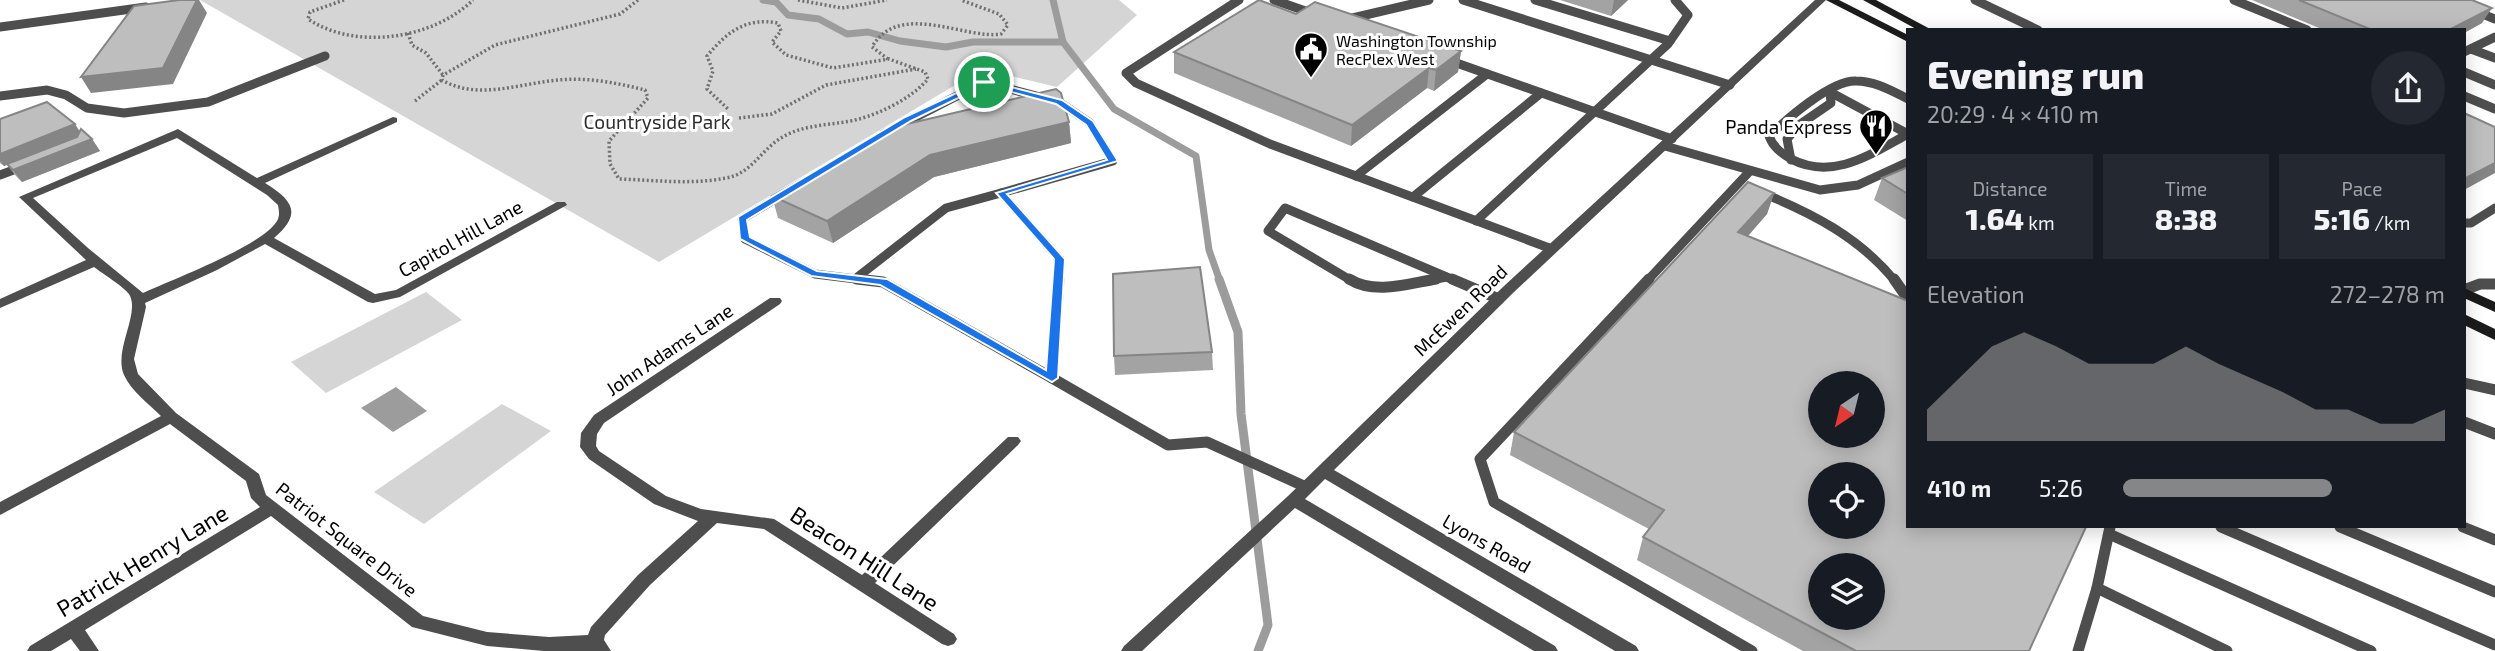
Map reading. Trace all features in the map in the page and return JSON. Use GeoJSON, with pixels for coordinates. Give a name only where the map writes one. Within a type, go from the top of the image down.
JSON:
{"type":"FeatureCollection","features":[{"type":"Feature","properties":{"kind":"main road"},"geometry":{"type":"LineString","coordinates":[[1831,0],[1906,38]]}},
{"type":"Feature","properties":{"kind":"main road"},"geometry":{"type":"LineString","coordinates":[[1868,0],[1923,28]]}},
{"type":"Feature","properties":{"kind":"main road"},"geometry":{"type":"LineString","coordinates":[[2466,292],[2495,308]]}},
{"type":"Feature","properties":{"kind":"main road"},"geometry":{"type":"LineString","coordinates":[[2466,320],[2495,335]]}},
{"type":"Feature","properties":{"kind":"street","name":"McEwen Road"},"geometry":{"type":"LineString","coordinates":[[1130,651],[1300,494],[1552,249],[1821,0]]}},
{"type":"Feature","properties":{"kind":"street"},"geometry":{"type":"LineString","coordinates":[[257,182],[393,120]]}},
{"type":"Feature","properties":{"kind":"street"},"geometry":{"type":"LineString","coordinates":[[178,133],[257,182],[278,198],[287,211],[278,229],[265,239],[139,300],[136,293],[25,197],[178,133]]}},
{"type":"Feature","properties":{"kind":"street","name":"Capitol Hill Lane"},"geometry":{"type":"LineString","coordinates":[[265,239],[373,299],[400,293],[561,205]]}},
{"type":"Feature","properties":{"kind":"street"},"geometry":{"type":"LineString","coordinates":[[0,304],[96,261]]}},
{"type":"Feature","properties":{"kind":"street","name":"Patriot Square Drive"},"geometry":{"type":"LineString","coordinates":[[139,300],[127,359],[131,375],[172,417],[253,478],[259,498],[418,622],[487,639],[599,647]]}},
{"type":"Feature","properties":{"kind":"street","name":"John Adams Lane"},"geometry":{"type":"LineString","coordinates":[[589,433],[599,419],[775,300]]}},
{"type":"Feature","properties":{"kind":"street"},"geometry":{"type":"LineString","coordinates":[[0,509],[172,417]]}},
{"type":"Feature","properties":{"kind":"street","name":"Beacon Hill Lane"},"geometry":{"type":"LineString","coordinates":[[589,433],[588,447],[594,455],[660,500],[713,517],[768,523],[948,639]]}},
{"type":"Feature","properties":{"kind":"street"},"geometry":{"type":"LineString","coordinates":[[863,584],[1013,441]]}},
{"type":"Feature","properties":{"kind":"street","name":"Lyons Road"},"geometry":{"type":"LineString","coordinates":[[1323,471],[1630,651]]}},
{"type":"Feature","properties":{"kind":"street"},"geometry":{"type":"LineString","coordinates":[[1300,494],[1549,651]]}},
{"type":"Feature","properties":{"kind":"street","name":"Patrick Henry Lane"},"geometry":{"type":"LineString","coordinates":[[36,651],[272,508]]}},
{"type":"Feature","properties":{"kind":"street"},"geometry":{"type":"LineString","coordinates":[[599,647],[597,632],[644,580],[713,517]]}},
{"type":"Feature","properties":{"kind":"street"},"geometry":{"type":"LineString","coordinates":[[73,628],[90,651]]}},
{"type":"Feature","properties":{"kind":"lane"},"geometry":{"type":"LineString","coordinates":[[1239,0],[1126,72],[1136,83],[1270,144],[1552,249]]}},
{"type":"Feature","properties":{"kind":"lane"},"geometry":{"type":"LineString","coordinates":[[1274,0],[1323,17]]}},
{"type":"Feature","properties":{"kind":"lane"},"geometry":{"type":"LineString","coordinates":[[1355,29],[1335,22],[1429,0]]}},
{"type":"Feature","properties":{"kind":"lane"},"geometry":{"type":"LineString","coordinates":[[1463,0],[1730,85]]}},
{"type":"Feature","properties":{"kind":"lane"},"geometry":{"type":"LineString","coordinates":[[1535,0],[1670,41]]}},
{"type":"Feature","properties":{"kind":"lane"},"geometry":{"type":"LineString","coordinates":[[1476,221],[1597,112],[1670,41],[1688,15],[1675,0]]}},
{"type":"Feature","properties":{"kind":"lane"},"geometry":{"type":"LineString","coordinates":[[1975,0],[2034,28]]}},
{"type":"Feature","properties":{"kind":"lane"},"geometry":{"type":"LineString","coordinates":[[2234,0],[2302,28]]}},
{"type":"Feature","properties":{"kind":"lane"},"geometry":{"type":"LineString","coordinates":[[2448,0],[2495,19]]}},
{"type":"Feature","properties":{"kind":"lane"},"geometry":{"type":"LineString","coordinates":[[0,27],[160,5]]}},
{"type":"Feature","properties":{"kind":"lane"},"geometry":{"type":"LineString","coordinates":[[2467,51],[2495,37]]}},
{"type":"Feature","properties":{"kind":"lane"},"geometry":{"type":"LineString","coordinates":[[2467,51],[2495,58]]}},
{"type":"Feature","properties":{"kind":"lane"},"geometry":{"type":"LineString","coordinates":[[0,96],[47,90],[66,96],[87,108],[136,111],[208,102],[325,56]]}},
{"type":"Feature","properties":{"kind":"lane"},"geometry":{"type":"LineString","coordinates":[[1434,56],[1597,112],[1669,143],[1750,171],[1820,190],[1858,185],[1906,163]]}},
{"type":"Feature","properties":{"kind":"lane"},"geometry":{"type":"LineString","coordinates":[[2466,73],[2495,85]]}},
{"type":"Feature","properties":{"kind":"lane"},"geometry":{"type":"LineString","coordinates":[[1356,176],[1487,74]]}},
{"type":"Feature","properties":{"kind":"lane"},"geometry":{"type":"LineString","coordinates":[[1906,98],[1880,86],[1850,81],[1799,110],[1769,136],[1774,147],[1791,160],[1816,169],[1839,169],[1906,135]]}},
{"type":"Feature","properties":{"kind":"lane"},"geometry":{"type":"LineString","coordinates":[[855,279],[946,208],[1113,161],[1090,123],[1059,102],[984,82],[872,140]]}},
{"type":"Feature","properties":{"kind":"lane"},"geometry":{"type":"LineString","coordinates":[[1830,92],[1906,133]]}},
{"type":"Feature","properties":{"kind":"lane"},"geometry":{"type":"LineString","coordinates":[[1791,160],[1787,139],[1799,125],[1830,103],[1830,92]]}},
{"type":"Feature","properties":{"kind":"lane"},"geometry":{"type":"LineString","coordinates":[[1413,197],[1541,93]]}},
{"type":"Feature","properties":{"kind":"lane"},"geometry":{"type":"LineString","coordinates":[[2466,97],[2495,109]]}},
{"type":"Feature","properties":{"kind":"lane"},"geometry":{"type":"LineString","coordinates":[[0,176],[35,161]]}},
{"type":"Feature","properties":{"kind":"lane"},"geometry":{"type":"LineString","coordinates":[[1750,171],[1480,459],[1494,502],[1752,651]]}},
{"type":"Feature","properties":{"kind":"lane"},"geometry":{"type":"LineString","coordinates":[[801,183],[742,219],[745,239],[815,274],[883,282],[1168,445],[1207,442],[1300,494]]}},
{"type":"Feature","properties":{"kind":"lane"},"geometry":{"type":"LineString","coordinates":[[1738,183],[1795,205],[1845,231],[1891,273],[1906,296]]}},
{"type":"Feature","properties":{"kind":"lane"},"geometry":{"type":"LineString","coordinates":[[1001,193],[1060,259],[1052,378]]}},
{"type":"Feature","properties":{"kind":"lane"},"geometry":{"type":"LineString","coordinates":[[1446,277],[1389,288],[1359,285],[1268,231],[1285,208],[1499,299]]}},
{"type":"Feature","properties":{"kind":"lane"},"geometry":{"type":"LineString","coordinates":[[2466,223],[2471,223],[2495,208]]}},
{"type":"Feature","properties":{"kind":"lane"},"geometry":{"type":"LineString","coordinates":[[2466,290],[2480,284],[2495,284]]}},
{"type":"Feature","properties":{"kind":"lane"},"geometry":{"type":"LineString","coordinates":[[2466,383],[2495,390]]}},
{"type":"Feature","properties":{"kind":"lane"},"geometry":{"type":"LineString","coordinates":[[2466,423],[2495,434]]}},
{"type":"Feature","properties":{"kind":"lane"},"geometry":{"type":"LineString","coordinates":[[2223,528],[2495,645]]}},
{"type":"Feature","properties":{"kind":"lane"},"geometry":{"type":"LineString","coordinates":[[2342,528],[2495,592]]}},
{"type":"Feature","properties":{"kind":"lane"},"geometry":{"type":"LineString","coordinates":[[2465,528],[2495,540]]}},
{"type":"Feature","properties":{"kind":"lane"},"geometry":{"type":"LineString","coordinates":[[2078,651],[2097,588],[2110,530],[2371,651]]}},
{"type":"Feature","properties":{"kind":"lane"},"geometry":{"type":"LineString","coordinates":[[2097,588],[2227,651]]}},
{"type":"Feature","properties":{"kind":"path"},"geometry":{"type":"LineString","coordinates":[[344,0],[310,12],[308,19],[315,26],[333,33],[390,36],[448,21],[473,0]]}},
{"type":"Feature","properties":{"kind":"path"},"geometry":{"type":"LineString","coordinates":[[415,101],[442,80],[443,75],[495,45],[620,14],[638,0]]}},
{"type":"Feature","properties":{"kind":"path"},"geometry":{"type":"LineString","coordinates":[[798,0],[818,8],[833,9],[887,0]]}},
{"type":"Feature","properties":{"kind":"path"},"geometry":{"type":"LineString","coordinates":[[442,80],[447,85],[480,90],[560,80],[598,81],[645,90],[648,98],[640,110],[609,141],[610,164],[619,179],[693,182],[729,178],[747,171],[755,160],[781,138],[804,128],[862,119],[918,91],[928,79],[925,72],[889,59],[872,47],[876,40],[904,27],[937,23],[989,36],[1001,34],[1008,25],[999,14],[961,0]]}},
{"type":"Feature","properties":{"kind":"path"},"geometry":{"type":"LineString","coordinates":[[729,110],[724,102],[708,89],[713,71],[707,56],[724,35],[748,21],[766,20],[778,23],[781,31],[772,42],[786,55],[821,65],[833,68],[889,59]]}},
{"type":"Feature","properties":{"kind":"path"},"geometry":{"type":"LineString","coordinates":[[408,33],[412,45],[426,53],[443,75]]}},
{"type":"Feature","properties":{"kind":"path"},"geometry":{"type":"LineString","coordinates":[[738,118],[772,114],[826,85],[917,69]]}},
{"type":"Feature","properties":{"kind":"green space","name":"Countryside Park"},"geometry":{"type":"Polygon","coordinates":[[[200,0],[1119,0],[1137,15],[1057,87],[982,69],[659,262],[200,0]]]}},
{"type":"Feature","properties":{"kind":"green space"},"geometry":{"type":"Polygon","coordinates":[[[426,292],[462,320],[326,393],[291,362],[426,292]]]}},
{"type":"Feature","properties":{"kind":"green space"},"geometry":{"type":"Polygon","coordinates":[[[502,404],[551,431],[424,524],[374,492],[502,404]]]}},
{"type":"Feature","properties":{"kind":"shaded area"},"geometry":{"type":"Polygon","coordinates":[[[396,387],[427,411],[393,432],[361,408],[396,387]]]}},
{"type":"Feature","properties":{"kind":"building"},"geometry":{"type":"Polygon","coordinates":[[[197,0],[163,68],[81,77],[134,6],[197,0]]]}},
{"type":"Feature","properties":{"kind":"building"},"geometry":{"type":"Polygon","coordinates":[[[1259,0],[1296,14],[1315,2],[1461,51],[1436,70],[1429,68],[1352,125],[1174,52],[1259,0]]]}},
{"type":"Feature","properties":{"kind":"building"},"geometry":{"type":"Polygon","coordinates":[[[2299,0],[2472,0],[2492,8],[2453,28],[2367,28],[2299,0]]]}},
{"type":"Feature","properties":{"kind":"building"},"geometry":{"type":"Polygon","coordinates":[[[1056,89],[1061,93],[1069,122],[930,155],[827,221],[772,196],[894,127],[1056,89]]]}},
{"type":"Feature","properties":{"kind":"building"},"geometry":{"type":"Polygon","coordinates":[[[47,102],[75,124],[0,154],[0,119],[47,102]]]}},
{"type":"Feature","properties":{"kind":"building"},"geometry":{"type":"Polygon","coordinates":[[[2466,114],[2495,127],[2495,163],[2466,178],[2466,114]]]}},
{"type":"Feature","properties":{"kind":"building"},"geometry":{"type":"Polygon","coordinates":[[[81,129],[92,139],[13,170],[7,164],[77,137],[81,129]]]}},
{"type":"Feature","properties":{"kind":"building"},"geometry":{"type":"Polygon","coordinates":[[[1906,168],[1906,193],[1882,178],[1906,168]]]}},
{"type":"Feature","properties":{"kind":"building"},"geometry":{"type":"Polygon","coordinates":[[[1748,182],[1774,193],[1738,232],[1906,300],[1906,528],[2086,528],[2029,651],[1856,651],[1817,630],[1885,630],[1885,553],[1808,553],[1808,625],[1643,537],[1664,510],[1514,432],[1748,182]]]}},
{"type":"Feature","properties":{"kind":"building"},"geometry":{"type":"Polygon","coordinates":[[[1200,267],[1212,352],[1114,356],[1113,274],[1200,267]]]}},
{"type":"Feature","properties":{"kind":"waterway"},"geometry":{"type":"LineString","coordinates":[[763,0],[776,2],[788,15],[819,19],[847,34],[868,32],[900,41],[946,47],[973,42],[1063,42]]}},
{"type":"Feature","properties":{"kind":"waterway"},"geometry":{"type":"LineString","coordinates":[[1053,0],[1063,42]]}},
{"type":"Feature","properties":{"kind":"waterway"},"geometry":{"type":"LineString","coordinates":[[1063,42],[1114,109],[1196,156],[1209,250],[1220,281]]}},
{"type":"Feature","properties":{"kind":"waterway"},"geometry":{"type":"LineString","coordinates":[[1219,279],[1238,332],[1241,414],[1268,625],[1258,651]]}},
{"type":"Feature","properties":{"kind":"place","name":"Washington Township RecPlex West"},"geometry":{"type":"Point","coordinates":[1311,79]}},
{"type":"Feature","properties":{"kind":"place","name":"Panda Express"},"geometry":{"type":"Point","coordinates":[1876,156]}},
{"type":"Feature","properties":{"kind":"route"},"geometry":{"type":"LineString","coordinates":[[984,82],[1004,85],[1059,102],[1090,123],[1113,161],[1001,193],[1060,259],[1052,378],[883,282],[815,274],[745,239],[742,219],[908,119],[984,82]]}}]}
